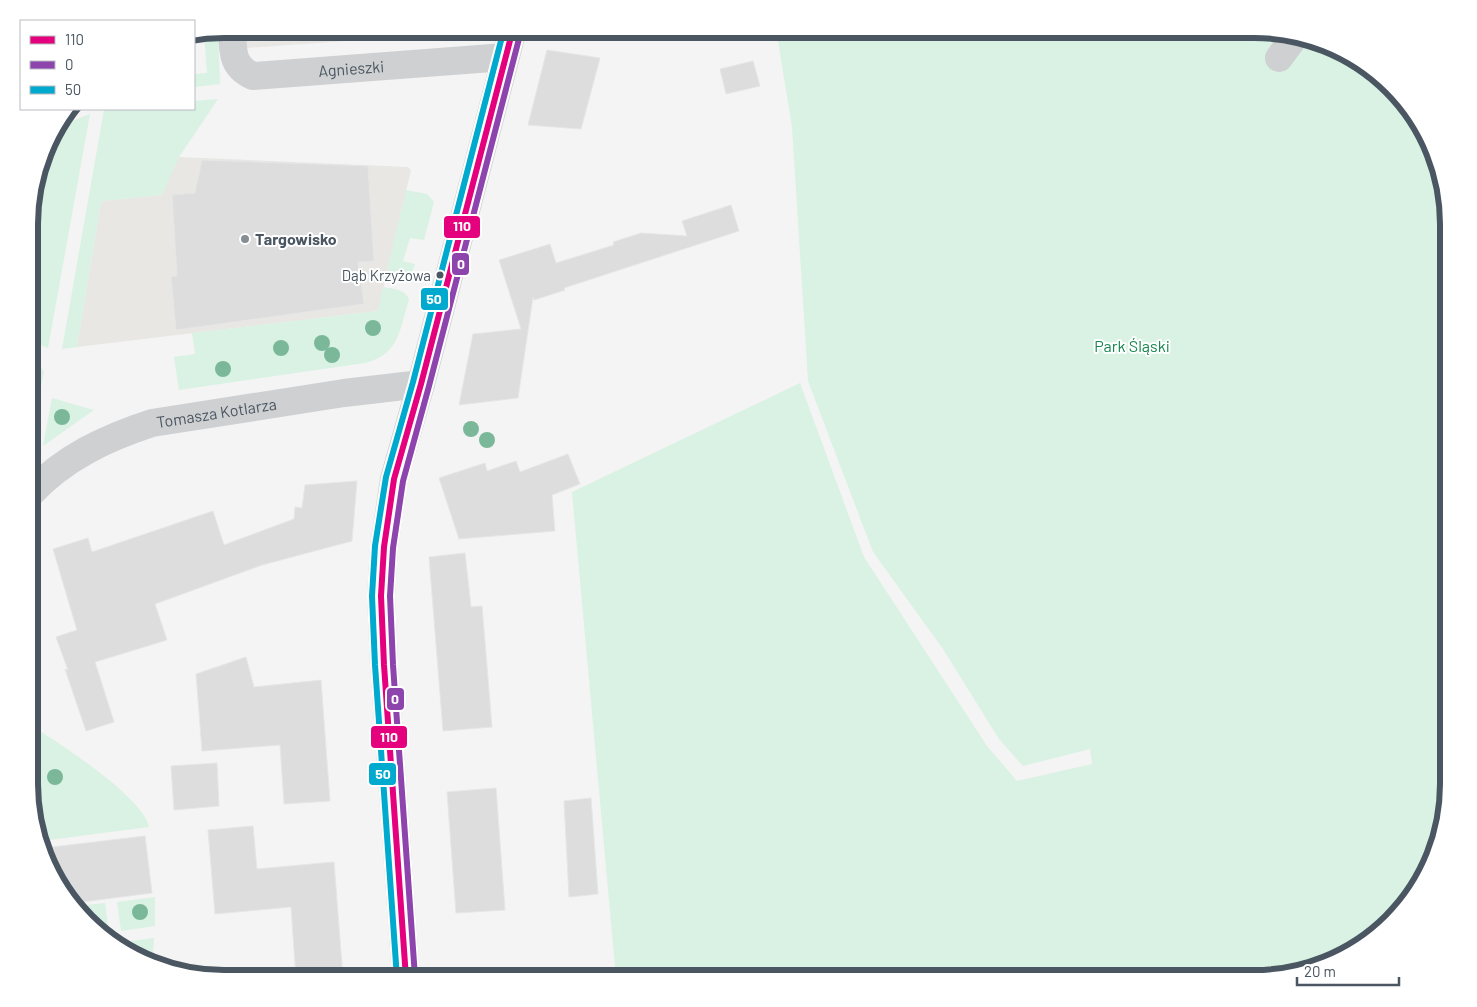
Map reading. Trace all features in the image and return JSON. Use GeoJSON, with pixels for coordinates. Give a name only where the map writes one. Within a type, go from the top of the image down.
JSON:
{"type":"FeatureCollection","features":[{"type":"Feature","properties":{"kind":"street","name":"Agnieszki"},"geometry":{"type":"LineString","coordinates":[[233,38],[234,58],[244,72],[253,76],[505,57]]}},
{"type":"Feature","properties":{"kind":"street"},"geometry":{"type":"LineString","coordinates":[[405,970],[385,675],[381,596],[384,547],[394,479],[421,384],[510,38]]}},
{"type":"Feature","properties":{"kind":"street"},"geometry":{"type":"LineString","coordinates":[[1279,58],[1291,42]]}},
{"type":"Feature","properties":{"kind":"street","name":"Tomasza Kotlarza"},"geometry":{"type":"LineString","coordinates":[[38,487],[61,466],[90,447],[122,432],[152,423],[344,393],[421,384]]}},
{"type":"Feature","properties":{"kind":"shaded area"},"geometry":{"type":"Polygon","coordinates":[[[244,38],[388,38],[246,48],[244,38]]]}},
{"type":"Feature","properties":{"kind":"shaded area","name":"Targowisko"},"geometry":{"type":"Polygon","coordinates":[[[179,157],[408,167],[411,170],[378,311],[77,347],[101,201],[161,195],[179,157]]]}},
{"type":"Feature","properties":{"kind":"green space"},"geometry":{"type":"Polygon","coordinates":[[[218,38],[220,84],[195,87],[195,74],[207,73],[204,39],[218,38]]]}},
{"type":"Feature","properties":{"kind":"green space","name":"Park Śląski"},"geometry":{"type":"Polygon","coordinates":[[[777,38],[1277,39],[1313,47],[1346,62],[1367,76],[1401,110],[1415,131],[1430,164],[1438,200],[1440,224],[1440,783],[1436,819],[1430,843],[1420,866],[1401,897],[1367,931],[1346,945],[1313,960],[1277,968],[1253,970],[615,970],[572,492],[800,383],[864,557],[987,746],[1017,781],[1092,764],[1090,749],[1023,766],[999,739],[943,649],[873,552],[808,381],[792,127],[777,38]]]}},
{"type":"Feature","properties":{"kind":"green space"},"geometry":{"type":"Polygon","coordinates":[[[218,99],[179,157],[162,195],[101,201],[77,347],[62,349],[104,110],[195,110],[195,101],[218,99]]]}},
{"type":"Feature","properties":{"kind":"green space"},"geometry":{"type":"Polygon","coordinates":[[[90,114],[48,348],[38,344],[39,200],[47,164],[67,123],[90,114]]]}},
{"type":"Feature","properties":{"kind":"green space"},"geometry":{"type":"Polygon","coordinates":[[[406,190],[427,194],[434,202],[424,240],[410,238],[403,261],[415,264],[410,278],[404,280],[386,276],[406,190]]]}},
{"type":"Feature","properties":{"kind":"green space"},"geometry":{"type":"Polygon","coordinates":[[[383,287],[402,292],[409,300],[400,331],[392,347],[377,359],[365,363],[179,390],[174,357],[195,354],[192,333],[378,311],[383,287]]]}},
{"type":"Feature","properties":{"kind":"green space"},"geometry":{"type":"Polygon","coordinates":[[[38,363],[44,372],[38,401],[38,363]]]}},
{"type":"Feature","properties":{"kind":"green space"},"geometry":{"type":"Polygon","coordinates":[[[52,398],[94,410],[43,446],[52,398]]]}},
{"type":"Feature","properties":{"kind":"green space"},"geometry":{"type":"Polygon","coordinates":[[[38,730],[98,771],[116,786],[132,801],[143,815],[149,827],[46,840],[38,795],[38,730]]]}},
{"type":"Feature","properties":{"kind":"green space"},"geometry":{"type":"Polygon","coordinates":[[[155,897],[155,926],[121,931],[117,902],[155,897]]]}},
{"type":"Feature","properties":{"kind":"green space"},"geometry":{"type":"Polygon","coordinates":[[[105,903],[109,930],[92,915],[83,905],[105,903]]]}},
{"type":"Feature","properties":{"kind":"green space"},"geometry":{"type":"Polygon","coordinates":[[[154,938],[153,955],[141,950],[126,942],[154,938]]]}},
{"type":"Feature","properties":{"kind":"building"},"geometry":{"type":"Polygon","coordinates":[[[547,50],[600,58],[581,129],[528,125],[547,50]]]}},
{"type":"Feature","properties":{"kind":"building"},"geometry":{"type":"Polygon","coordinates":[[[753,61],[760,86],[726,94],[720,69],[753,61]]]}},
{"type":"Feature","properties":{"kind":"building","name":"Targowisko"},"geometry":{"type":"Polygon","coordinates":[[[202,160],[368,166],[374,261],[358,262],[364,304],[176,330],[171,277],[177,276],[172,195],[195,193],[202,160]]]}},
{"type":"Feature","properties":{"kind":"building"},"geometry":{"type":"Polygon","coordinates":[[[731,205],[739,231],[564,288],[565,290],[534,300],[533,297],[518,398],[459,405],[473,334],[521,329],[499,260],[550,244],[556,263],[614,245],[613,242],[641,233],[687,236],[682,221],[731,205]]]}},
{"type":"Feature","properties":{"kind":"building"},"geometry":{"type":"Polygon","coordinates":[[[568,454],[580,484],[552,495],[555,531],[459,539],[439,478],[485,463],[487,471],[516,461],[520,472],[568,454]]]}},
{"type":"Feature","properties":{"kind":"building"},"geometry":{"type":"Polygon","coordinates":[[[357,481],[352,541],[262,565],[155,604],[167,640],[95,662],[114,722],[86,731],[56,637],[77,630],[53,549],[88,538],[92,552],[213,511],[224,545],[294,519],[295,507],[302,508],[305,485],[357,481]]]}},
{"type":"Feature","properties":{"kind":"building"},"geometry":{"type":"Polygon","coordinates":[[[465,553],[471,607],[482,606],[492,727],[443,731],[429,557],[465,553]]]}},
{"type":"Feature","properties":{"kind":"building"},"geometry":{"type":"Polygon","coordinates":[[[246,657],[254,687],[321,680],[330,801],[284,804],[280,745],[202,751],[196,674],[246,657]]]}},
{"type":"Feature","properties":{"kind":"building"},"geometry":{"type":"Polygon","coordinates":[[[217,763],[219,806],[174,810],[171,766],[217,763]]]}},
{"type":"Feature","properties":{"kind":"building"},"geometry":{"type":"Polygon","coordinates":[[[496,788],[505,910],[456,913],[447,792],[496,788]]]}},
{"type":"Feature","properties":{"kind":"building"},"geometry":{"type":"Polygon","coordinates":[[[591,798],[598,894],[569,897],[564,801],[591,798]]]}},
{"type":"Feature","properties":{"kind":"building"},"geometry":{"type":"Polygon","coordinates":[[[253,826],[257,869],[334,862],[342,970],[295,970],[291,907],[215,914],[208,830],[253,826]]]}},
{"type":"Feature","properties":{"kind":"building"},"geometry":{"type":"Polygon","coordinates":[[[145,836],[152,893],[81,902],[62,876],[49,847],[145,836]]]}},
{"type":"Feature","properties":{"kind":"transit line","name":"50"},"geometry":{"type":"LineString","coordinates":[[396,970],[375,665],[372,596],[375,546],[386,477],[413,382],[502,38]]}},
{"type":"Feature","properties":{"kind":"transit line","name":"110"},"geometry":{"type":"LineString","coordinates":[[405,970],[384,665],[381,596],[384,547],[394,479],[421,384],[511,38]]}},
{"type":"Feature","properties":{"kind":"transit line","name":"0"},"geometry":{"type":"LineString","coordinates":[[415,970],[393,665],[390,596],[393,548],[403,481],[519,38]]}},
{"type":"Feature","properties":{"kind":"place","name":"Targowisko"},"geometry":{"type":"Point","coordinates":[245,239]}},
{"type":"Feature","properties":{"kind":"place","name":"Dąb Krzyżowa"},"geometry":{"type":"Point","coordinates":[440,275]}}]}
